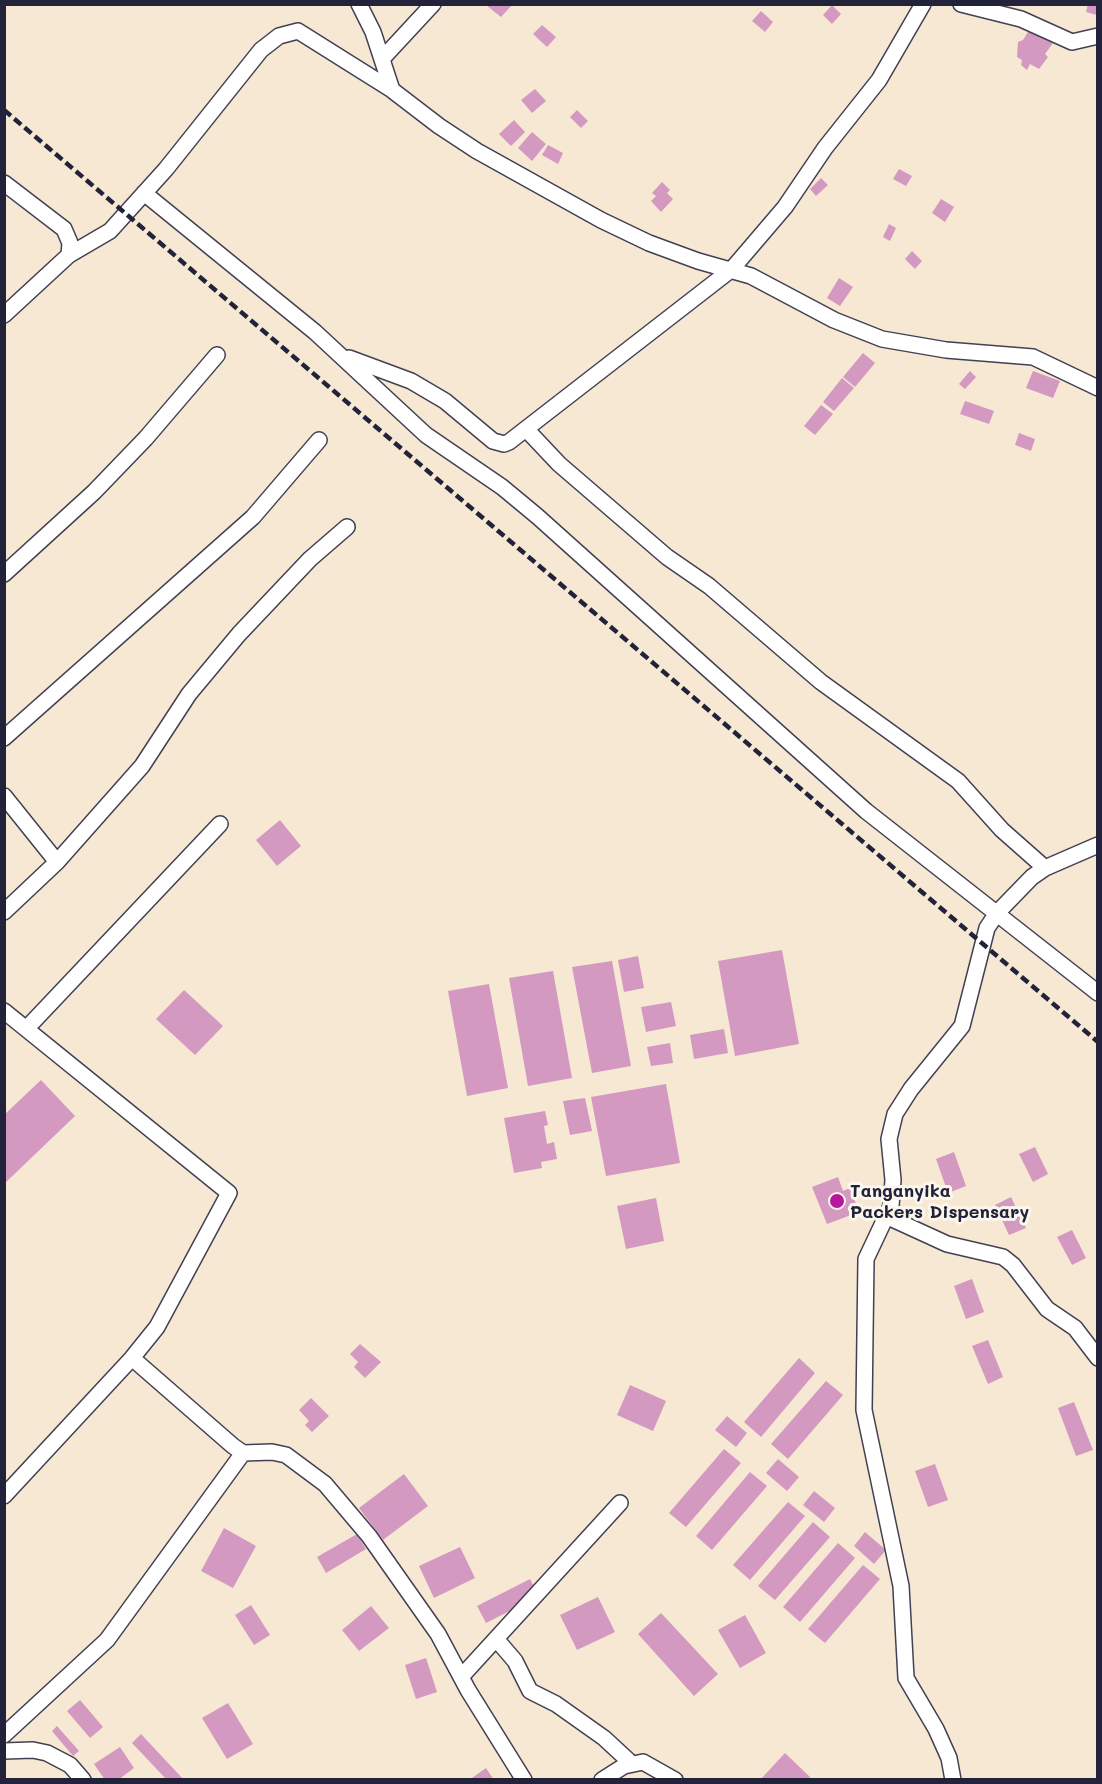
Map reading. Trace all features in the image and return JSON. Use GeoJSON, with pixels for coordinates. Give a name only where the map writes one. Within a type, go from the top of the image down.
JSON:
{"type":"FeatureCollection","features":[{"type":"Feature","properties":{"kind":"street"},"geometry":{"type":"LineString","coordinates":[[359,4],[392,90]]}},
{"type":"Feature","properties":{"kind":"street"},"geometry":{"type":"LineString","coordinates":[[382,59],[433,4]]}},
{"type":"Feature","properties":{"kind":"street"},"geometry":{"type":"LineString","coordinates":[[342,355],[411,381],[499,444],[509,442],[732,269],[785,207],[825,148],[879,80],[923,4]]}},
{"type":"Feature","properties":{"kind":"street"},"geometry":{"type":"LineString","coordinates":[[961,4],[1021,19],[1072,42],[1098,36]]}},
{"type":"Feature","properties":{"kind":"street"},"geometry":{"type":"LineString","coordinates":[[4,315],[69,255],[105,236],[144,193],[261,50],[285,33],[298,31],[307,34],[392,90],[439,126],[477,151],[601,220],[672,253],[732,269],[768,283],[834,320],[882,339],[946,350],[1033,357],[1098,388]]}},
{"type":"Feature","properties":{"kind":"street"},"geometry":{"type":"LineString","coordinates":[[4,183],[64,229],[70,243],[69,255]]}},
{"type":"Feature","properties":{"kind":"street"},"geometry":{"type":"LineString","coordinates":[[144,193],[342,355],[426,435],[502,487],[537,516],[851,799],[965,891],[997,913],[1098,993]]}},
{"type":"Feature","properties":{"kind":"street"},"geometry":{"type":"LineString","coordinates":[[4,573],[94,492],[146,438],[217,355]]}},
{"type":"Feature","properties":{"kind":"street"},"geometry":{"type":"LineString","coordinates":[[526,429],[559,464],[667,557],[709,586],[829,688],[969,791],[1002,830],[1045,868]]}},
{"type":"Feature","properties":{"kind":"street"},"geometry":{"type":"LineString","coordinates":[[4,738],[253,517],[320,440]]}},
{"type":"Feature","properties":{"kind":"street"},"geometry":{"type":"LineString","coordinates":[[4,912],[57,862],[142,766],[211,665],[290,580],[347,527]]}},
{"type":"Feature","properties":{"kind":"street"},"geometry":{"type":"LineString","coordinates":[[4,796],[57,862]]}},
{"type":"Feature","properties":{"kind":"street"},"geometry":{"type":"LineString","coordinates":[[27,1028],[220,824]]}},
{"type":"Feature","properties":{"kind":"street"},"geometry":{"type":"LineString","coordinates":[[953,1779],[949,1758],[936,1729],[906,1678],[901,1586],[864,1410],[866,1259],[888,1217],[893,1180],[889,1139],[891,1125],[902,1102],[962,1026],[983,937],[997,913],[1045,868],[1098,845]]}},
{"type":"Feature","properties":{"kind":"street"},"geometry":{"type":"LineString","coordinates":[[4,1011],[229,1193],[157,1327],[132,1358],[4,1497]]}},
{"type":"Feature","properties":{"kind":"street"},"geometry":{"type":"LineString","coordinates":[[888,1217],[947,1244],[1003,1257],[1013,1264],[1047,1309],[1075,1328],[1098,1358]]}},
{"type":"Feature","properties":{"kind":"street"},"geometry":{"type":"LineString","coordinates":[[132,1358],[243,1453],[272,1452],[286,1455],[324,1484],[369,1536],[438,1634],[461,1677],[524,1779]]}},
{"type":"Feature","properties":{"kind":"street"},"geometry":{"type":"LineString","coordinates":[[4,1735],[107,1640],[243,1453]]}},
{"type":"Feature","properties":{"kind":"street"},"geometry":{"type":"LineString","coordinates":[[461,1677],[620,1503]]}},
{"type":"Feature","properties":{"kind":"street"},"geometry":{"type":"LineString","coordinates":[[496,1640],[515,1661],[528,1689],[562,1708],[604,1738],[631,1763]]}},
{"type":"Feature","properties":{"kind":"street"},"geometry":{"type":"LineString","coordinates":[[4,1751],[33,1750],[53,1755],[70,1765],[83,1779]]}},
{"type":"Feature","properties":{"kind":"street"},"geometry":{"type":"LineString","coordinates":[[602,1779],[631,1763],[643,1762],[675,1779]]}},
{"type":"Feature","properties":{"kind":"building"},"geometry":{"type":"Polygon","coordinates":[[[1088,4],[1098,4],[1097,15],[1086,12],[1088,4]]]}},
{"type":"Feature","properties":{"kind":"building"},"geometry":{"type":"Polygon","coordinates":[[[486,5],[512,5],[501,17],[486,5]]]}},
{"type":"Feature","properties":{"kind":"building"},"geometry":{"type":"Polygon","coordinates":[[[832,5],[841,14],[832,24],[823,15],[832,5]]]}},
{"type":"Feature","properties":{"kind":"building"},"geometry":{"type":"Polygon","coordinates":[[[761,11],[773,22],[765,32],[752,21],[761,11]]]}},
{"type":"Feature","properties":{"kind":"building"},"geometry":{"type":"Polygon","coordinates":[[[542,25],[556,37],[547,47],[533,34],[542,25]]]}},
{"type":"Feature","properties":{"kind":"building"},"geometry":{"type":"Polygon","coordinates":[[[1031,27],[1050,37],[1053,43],[1045,54],[1048,57],[1039,69],[1030,64],[1027,70],[1021,65],[1022,60],[1017,57],[1018,42],[1023,40],[1031,27]]]}},
{"type":"Feature","properties":{"kind":"building"},"geometry":{"type":"Polygon","coordinates":[[[535,89],[546,101],[532,113],[521,100],[535,89]]]}},
{"type":"Feature","properties":{"kind":"building"},"geometry":{"type":"Polygon","coordinates":[[[577,110],[588,121],[581,128],[570,117],[577,110]]]}},
{"type":"Feature","properties":{"kind":"building"},"geometry":{"type":"Polygon","coordinates":[[[514,120],[525,132],[511,146],[499,134],[514,120]]]}},
{"type":"Feature","properties":{"kind":"building"},"geometry":{"type":"Polygon","coordinates":[[[532,132],[546,144],[532,161],[518,148],[532,132]]]}},
{"type":"Feature","properties":{"kind":"building"},"geometry":{"type":"Polygon","coordinates":[[[548,145],[563,153],[558,164],[542,155],[548,145]]]}},
{"type":"Feature","properties":{"kind":"building"},"geometry":{"type":"Polygon","coordinates":[[[899,169],[912,176],[906,186],[893,179],[899,169]]]}},
{"type":"Feature","properties":{"kind":"building"},"geometry":{"type":"Polygon","coordinates":[[[821,178],[828,185],[816,196],[810,189],[821,178]]]}},
{"type":"Feature","properties":{"kind":"building"},"geometry":{"type":"Polygon","coordinates":[[[662,182],[670,190],[667,193],[673,199],[661,212],[651,201],[656,196],[652,193],[662,182]]]}},
{"type":"Feature","properties":{"kind":"building"},"geometry":{"type":"Polygon","coordinates":[[[941,199],[954,207],[945,222],[932,213],[941,199]]]}},
{"type":"Feature","properties":{"kind":"building"},"geometry":{"type":"Polygon","coordinates":[[[889,224],[896,228],[890,241],[883,237],[889,224]]]}},
{"type":"Feature","properties":{"kind":"building"},"geometry":{"type":"Polygon","coordinates":[[[912,251],[922,261],[915,269],[905,259],[912,251]]]}},
{"type":"Feature","properties":{"kind":"building"},"geometry":{"type":"Polygon","coordinates":[[[839,278],[853,287],[840,306],[827,298],[839,278]]]}},
{"type":"Feature","properties":{"kind":"building"},"geometry":{"type":"Polygon","coordinates":[[[863,353],[875,363],[855,387],[843,377],[863,353]]]}},
{"type":"Feature","properties":{"kind":"building"},"geometry":{"type":"Polygon","coordinates":[[[970,371],[976,377],[965,389],[959,384],[970,371]]]}},
{"type":"Feature","properties":{"kind":"building"},"geometry":{"type":"Polygon","coordinates":[[[1033,371],[1060,381],[1053,398],[1026,388],[1033,371]]]}},
{"type":"Feature","properties":{"kind":"building"},"geometry":{"type":"Polygon","coordinates":[[[842,378],[854,388],[834,411],[823,402],[842,378]]]}},
{"type":"Feature","properties":{"kind":"building"},"geometry":{"type":"Polygon","coordinates":[[[965,401],[994,411],[989,424],[960,414],[965,401]]]}},
{"type":"Feature","properties":{"kind":"building"},"geometry":{"type":"Polygon","coordinates":[[[821,405],[833,414],[815,435],[804,426],[821,405]]]}},
{"type":"Feature","properties":{"kind":"building"},"geometry":{"type":"Polygon","coordinates":[[[1019,433],[1035,439],[1031,451],[1015,445],[1019,433]]]}},
{"type":"Feature","properties":{"kind":"building"},"geometry":{"type":"Polygon","coordinates":[[[280,820],[301,846],[277,866],[256,840],[280,820]]]}},
{"type":"Feature","properties":{"kind":"building"},"geometry":{"type":"Polygon","coordinates":[[[782,950],[799,1044],[735,1056],[718,961],[782,950]]]}},
{"type":"Feature","properties":{"kind":"building"},"geometry":{"type":"Polygon","coordinates":[[[638,956],[644,988],[624,992],[618,960],[638,956]]]}},
{"type":"Feature","properties":{"kind":"building"},"geometry":{"type":"Polygon","coordinates":[[[612,961],[631,1066],[592,1073],[572,967],[612,961]]]}},
{"type":"Feature","properties":{"kind":"building"},"geometry":{"type":"Polygon","coordinates":[[[553,971],[572,1078],[528,1086],[509,978],[553,971]]]}},
{"type":"Feature","properties":{"kind":"building"},"geometry":{"type":"Polygon","coordinates":[[[489,984],[508,1088],[467,1096],[448,991],[489,984]]]}},
{"type":"Feature","properties":{"kind":"building"},"geometry":{"type":"Polygon","coordinates":[[[184,990],[223,1026],[195,1055],[156,1019],[184,990]]]}},
{"type":"Feature","properties":{"kind":"building"},"geometry":{"type":"Polygon","coordinates":[[[671,1002],[676,1026],[646,1032],[641,1007],[671,1002]]]}},
{"type":"Feature","properties":{"kind":"building"},"geometry":{"type":"Polygon","coordinates":[[[724,1029],[728,1053],[694,1059],[690,1035],[724,1029]]]}},
{"type":"Feature","properties":{"kind":"building"},"geometry":{"type":"Polygon","coordinates":[[[670,1043],[673,1063],[651,1066],[647,1047],[670,1043]]]}},
{"type":"Feature","properties":{"kind":"building"},"geometry":{"type":"Polygon","coordinates":[[[41,1080],[75,1116],[4,1184],[4,1115],[41,1080]]]}},
{"type":"Feature","properties":{"kind":"building"},"geometry":{"type":"Polygon","coordinates":[[[666,1084],[680,1163],[606,1176],[591,1097],[666,1084]]]}},
{"type":"Feature","properties":{"kind":"building"},"geometry":{"type":"Polygon","coordinates":[[[585,1098],[592,1131],[570,1135],[563,1101],[585,1098]]]}},
{"type":"Feature","properties":{"kind":"building"},"geometry":{"type":"Polygon","coordinates":[[[545,1111],[548,1125],[544,1126],[547,1144],[554,1142],[557,1159],[541,1162],[542,1168],[514,1173],[504,1118],[545,1111]]]}},
{"type":"Feature","properties":{"kind":"building"},"geometry":{"type":"Polygon","coordinates":[[[1035,1147],[1048,1174],[1033,1182],[1019,1154],[1035,1147]]]}},
{"type":"Feature","properties":{"kind":"building"},"geometry":{"type":"Polygon","coordinates":[[[954,1152],[966,1186],[948,1193],[936,1159],[954,1152]]]}},
{"type":"Feature","properties":{"kind":"building","name":"Tanganyika Packers Dispensary"},"geometry":{"type":"Polygon","coordinates":[[[838,1177],[843,1191],[850,1188],[859,1212],[827,1224],[812,1187],[838,1177]]]}},
{"type":"Feature","properties":{"kind":"building"},"geometry":{"type":"Polygon","coordinates":[[[1011,1197],[1026,1228],[1009,1235],[995,1205],[1011,1197]]]}},
{"type":"Feature","properties":{"kind":"building"},"geometry":{"type":"Polygon","coordinates":[[[656,1198],[664,1241],[626,1249],[617,1206],[656,1198]]]}},
{"type":"Feature","properties":{"kind":"building"},"geometry":{"type":"Polygon","coordinates":[[[1072,1230],[1086,1258],[1072,1265],[1057,1237],[1072,1230]]]}},
{"type":"Feature","properties":{"kind":"building"},"geometry":{"type":"Polygon","coordinates":[[[972,1279],[984,1312],[966,1319],[954,1286],[972,1279]]]}},
{"type":"Feature","properties":{"kind":"building"},"geometry":{"type":"Polygon","coordinates":[[[988,1340],[1003,1377],[988,1384],[972,1346],[988,1340]]]}},
{"type":"Feature","properties":{"kind":"building"},"geometry":{"type":"Polygon","coordinates":[[[360,1344],[381,1362],[365,1378],[354,1367],[358,1362],[350,1354],[360,1344]]]}},
{"type":"Feature","properties":{"kind":"building"},"geometry":{"type":"Polygon","coordinates":[[[799,1358],[815,1373],[761,1437],[744,1422],[799,1358]]]}},
{"type":"Feature","properties":{"kind":"building"},"geometry":{"type":"Polygon","coordinates":[[[826,1381],[843,1395],[788,1459],[771,1444],[826,1381]]]}},
{"type":"Feature","properties":{"kind":"building"},"geometry":{"type":"Polygon","coordinates":[[[630,1385],[666,1401],[653,1431],[617,1415],[630,1385]]]}},
{"type":"Feature","properties":{"kind":"building"},"geometry":{"type":"Polygon","coordinates":[[[311,1398],[329,1416],[312,1432],[305,1425],[309,1421],[299,1410],[311,1398]]]}},
{"type":"Feature","properties":{"kind":"building"},"geometry":{"type":"Polygon","coordinates":[[[1074,1402],[1093,1450],[1076,1456],[1058,1408],[1074,1402]]]}},
{"type":"Feature","properties":{"kind":"building"},"geometry":{"type":"Polygon","coordinates":[[[727,1416],[747,1433],[736,1447],[715,1430],[727,1416]]]}},
{"type":"Feature","properties":{"kind":"building"},"geometry":{"type":"Polygon","coordinates":[[[724,1449],[741,1463],[686,1527],[669,1513],[724,1449]]]}},
{"type":"Feature","properties":{"kind":"building"},"geometry":{"type":"Polygon","coordinates":[[[778,1459],[799,1477],[787,1491],[766,1473],[778,1459]]]}},
{"type":"Feature","properties":{"kind":"building"},"geometry":{"type":"Polygon","coordinates":[[[935,1464],[948,1500],[928,1507],[915,1471],[935,1464]]]}},
{"type":"Feature","properties":{"kind":"building"},"geometry":{"type":"Polygon","coordinates":[[[750,1472],[767,1486],[712,1550],[696,1536],[750,1472]]]}},
{"type":"Feature","properties":{"kind":"building"},"geometry":{"type":"Polygon","coordinates":[[[404,1474],[428,1506],[383,1540],[359,1508],[404,1474]]]}},
{"type":"Feature","properties":{"kind":"building"},"geometry":{"type":"Polygon","coordinates":[[[814,1491],[835,1508],[824,1522],[803,1505],[814,1491]]]}},
{"type":"Feature","properties":{"kind":"building"},"geometry":{"type":"Polygon","coordinates":[[[788,1502],[805,1516],[750,1580],[733,1565],[788,1502]]]}},
{"type":"Feature","properties":{"kind":"building"},"geometry":{"type":"Polygon","coordinates":[[[813,1522],[830,1537],[775,1600],[758,1586],[813,1522]]]}},
{"type":"Feature","properties":{"kind":"building"},"geometry":{"type":"Polygon","coordinates":[[[224,1528],[256,1546],[233,1588],[201,1571],[224,1528]]]}},
{"type":"Feature","properties":{"kind":"building"},"geometry":{"type":"Polygon","coordinates":[[[865,1532],[886,1550],[874,1564],[854,1546],[865,1532]]]}},
{"type":"Feature","properties":{"kind":"building"},"geometry":{"type":"Polygon","coordinates":[[[357,1534],[366,1549],[326,1573],[317,1557],[357,1534]]]}},
{"type":"Feature","properties":{"kind":"building"},"geometry":{"type":"Polygon","coordinates":[[[838,1543],[855,1558],[800,1622],[783,1607],[838,1543]]]}},
{"type":"Feature","properties":{"kind":"building"},"geometry":{"type":"Polygon","coordinates":[[[460,1547],[475,1578],[434,1598],[419,1566],[460,1547]]]}},
{"type":"Feature","properties":{"kind":"building"},"geometry":{"type":"Polygon","coordinates":[[[863,1565],[880,1579],[825,1643],[808,1629],[863,1565]]]}},
{"type":"Feature","properties":{"kind":"building"},"geometry":{"type":"Polygon","coordinates":[[[530,1579],[539,1596],[486,1623],[477,1606],[530,1579]]]}},
{"type":"Feature","properties":{"kind":"building"},"geometry":{"type":"Polygon","coordinates":[[[598,1597],[615,1632],[577,1650],[560,1615],[598,1597]]]}},
{"type":"Feature","properties":{"kind":"building"},"geometry":{"type":"Polygon","coordinates":[[[251,1605],[270,1635],[254,1645],[235,1615],[251,1605]]]}},
{"type":"Feature","properties":{"kind":"building"},"geometry":{"type":"Polygon","coordinates":[[[371,1606],[389,1628],[359,1651],[342,1630],[371,1606]]]}},
{"type":"Feature","properties":{"kind":"building"},"geometry":{"type":"Polygon","coordinates":[[[661,1613],[718,1674],[694,1696],[638,1634],[661,1613]]]}},
{"type":"Feature","properties":{"kind":"building"},"geometry":{"type":"Polygon","coordinates":[[[745,1615],[766,1653],[740,1668],[718,1630],[745,1615]]]}},
{"type":"Feature","properties":{"kind":"building"},"geometry":{"type":"Polygon","coordinates":[[[426,1658],[437,1692],[416,1699],[405,1665],[426,1658]]]}},
{"type":"Feature","properties":{"kind":"building"},"geometry":{"type":"Polygon","coordinates":[[[80,1700],[103,1727],[90,1738],[67,1711],[80,1700]]]}},
{"type":"Feature","properties":{"kind":"building"},"geometry":{"type":"Polygon","coordinates":[[[228,1703],[253,1744],[227,1759],[202,1718],[228,1703]]]}},
{"type":"Feature","properties":{"kind":"building"},"geometry":{"type":"Polygon","coordinates":[[[57,1726],[79,1751],[73,1756],[52,1731],[57,1726]]]}},
{"type":"Feature","properties":{"kind":"building"},"geometry":{"type":"Polygon","coordinates":[[[141,1734],[184,1780],[167,1780],[132,1743],[141,1734]]]}},
{"type":"Feature","properties":{"kind":"building"},"geometry":{"type":"Polygon","coordinates":[[[120,1747],[134,1768],[118,1780],[105,1780],[94,1764],[120,1747]]]}},
{"type":"Feature","properties":{"kind":"building"},"geometry":{"type":"Polygon","coordinates":[[[785,1753],[810,1777],[808,1780],[760,1780],[785,1753]]]}},
{"type":"Feature","properties":{"kind":"building"},"geometry":{"type":"Polygon","coordinates":[[[486,1768],[494,1780],[469,1780],[486,1768]]]}},
{"type":"Feature","properties":{"kind":"railway"},"geometry":{"type":"LineString","coordinates":[[4,110],[1098,1042]]}},
{"type":"Feature","properties":{"kind":"place","name":"Tanganyika Packers Dispensary"},"geometry":{"type":"Point","coordinates":[837,1201]}}]}
